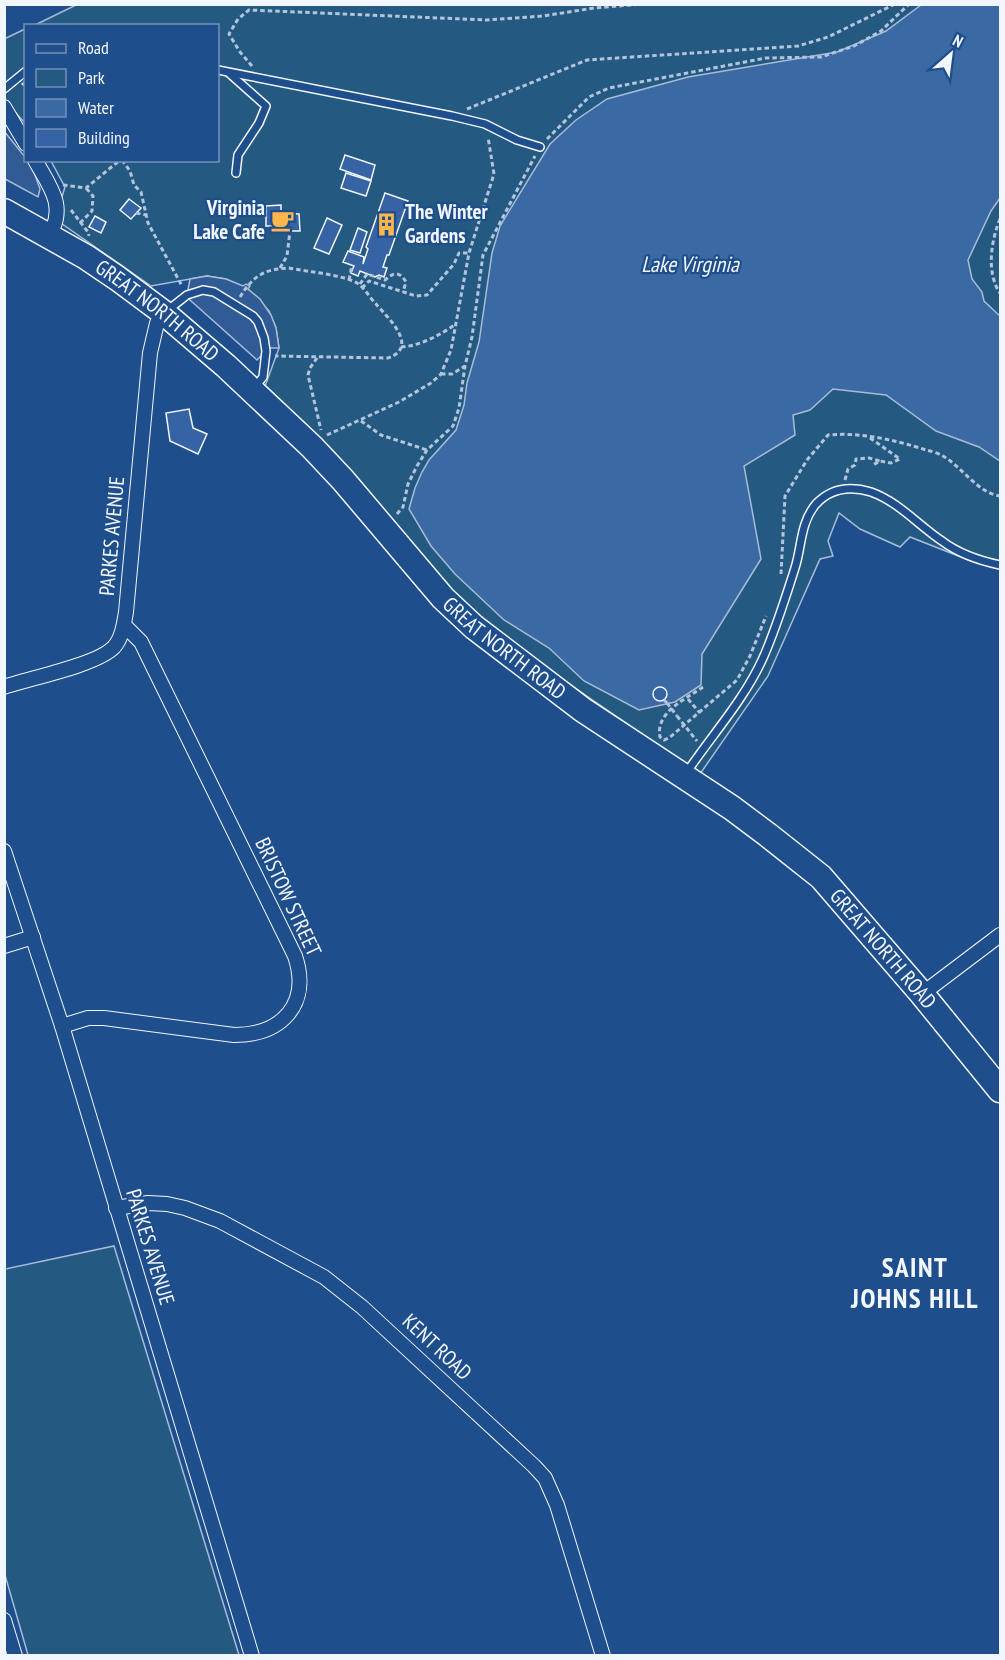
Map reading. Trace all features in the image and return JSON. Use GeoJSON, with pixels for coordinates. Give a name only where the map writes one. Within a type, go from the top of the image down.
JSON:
{"type":"FeatureCollection","features":[{"type":"Feature","properties":{"kind":"highway","name":"GREAT NORTH ROAD"},"geometry":{"type":"LineString","coordinates":[[4,211],[50,236],[117,278],[164,313],[252,390],[343,480],[414,566],[459,614],[496,645],[583,710],[768,834],[821,877],[922,994],[1000,1090]]}},
{"type":"Feature","properties":{"kind":"street"},"geometry":{"type":"LineString","coordinates":[[6,112],[24,141]]}},
{"type":"Feature","properties":{"kind":"street"},"geometry":{"type":"LineString","coordinates":[[36,162],[58,207],[55,226],[50,236]]}},
{"type":"Feature","properties":{"kind":"street","name":"PARKES AVENUE"},"geometry":{"type":"LineString","coordinates":[[4,687],[80,664],[106,653],[115,646],[124,625],[150,353],[157,323],[164,313]]}},
{"type":"Feature","properties":{"kind":"street","name":"BRISTOW STREET"},"geometry":{"type":"LineString","coordinates":[[62,1026],[88,1018],[104,1018],[234,1035],[250,1035],[276,1026],[286,1016],[294,1004],[300,981],[295,956],[146,652],[141,642],[124,625]]}},
{"type":"Feature","properties":{"kind":"street","name":"PARKES AVENUE"},"geometry":{"type":"LineString","coordinates":[[4,851],[62,1026],[252,1656]]}},
{"type":"Feature","properties":{"kind":"street"},"geometry":{"type":"LineString","coordinates":[[922,994],[1000,935]]}},
{"type":"Feature","properties":{"kind":"street"},"geometry":{"type":"LineString","coordinates":[[4,946],[33,938]]}},
{"type":"Feature","properties":{"kind":"street","name":"KENT ROAD"},"geometry":{"type":"LineString","coordinates":[[116,1208],[148,1203],[166,1204],[185,1208],[220,1221],[324,1277],[362,1307],[545,1478],[557,1504],[603,1656]]}},
{"type":"Feature","properties":{"kind":"street"},"geometry":{"type":"LineString","coordinates":[[4,1620],[15,1656]]}},
{"type":"Feature","properties":{"kind":"lane"},"geometry":{"type":"LineString","coordinates":[[219,70],[452,116],[485,124],[517,140],[540,147]]}},
{"type":"Feature","properties":{"kind":"lane"},"geometry":{"type":"LineString","coordinates":[[4,89],[24,73]]}},
{"type":"Feature","properties":{"kind":"lane"},"geometry":{"type":"LineString","coordinates":[[229,73],[266,106],[259,123],[238,155],[236,173]]}},
{"type":"Feature","properties":{"kind":"lane"},"geometry":{"type":"LineString","coordinates":[[164,313],[187,295],[203,290],[214,292],[253,316],[264,338],[264,363],[263,377],[252,390]]}},
{"type":"Feature","properties":{"kind":"lane"},"geometry":{"type":"LineString","coordinates":[[684,777],[735,706],[762,661],[796,565],[801,531],[816,504],[832,492],[845,488],[870,492],[910,515],[943,543],[980,561],[1000,565]]}},
{"type":"Feature","properties":{"kind":"path"},"geometry":{"type":"LineString","coordinates":[[267,80],[240,52],[229,34],[238,19],[249,10],[488,20],[643,4]]}},
{"type":"Feature","properties":{"kind":"path"},"geometry":{"type":"LineString","coordinates":[[452,116],[500,94],[587,60],[798,46],[828,37],[895,4]]}},
{"type":"Feature","properties":{"kind":"path"},"geometry":{"type":"LineString","coordinates":[[397,515],[403,507],[408,484],[427,450],[453,426],[459,408],[472,337],[483,255],[540,147],[589,98],[609,88],[766,58],[821,57],[854,46],[881,31],[909,4]]}},
{"type":"Feature","properties":{"kind":"path"},"geometry":{"type":"LineString","coordinates":[[317,358],[308,375],[321,431],[325,436],[361,421],[423,388],[441,374],[451,350],[470,253],[494,174],[491,147],[485,124]]}},
{"type":"Feature","properties":{"kind":"path"},"geometry":{"type":"LineString","coordinates":[[86,188],[118,162]]}},
{"type":"Feature","properties":{"kind":"path"},"geometry":{"type":"LineString","coordinates":[[122,162],[129,171],[134,185],[141,192],[148,223],[187,295]]}},
{"type":"Feature","properties":{"kind":"path"},"geometry":{"type":"LineString","coordinates":[[59,185],[86,188],[93,196],[92,211],[80,223]]}},
{"type":"Feature","properties":{"kind":"path"},"geometry":{"type":"LineString","coordinates":[[136,213],[146,215]]}},
{"type":"Feature","properties":{"kind":"path"},"geometry":{"type":"LineString","coordinates":[[1000,219],[994,237],[991,260],[994,284],[1000,293]]}},
{"type":"Feature","properties":{"kind":"path"},"geometry":{"type":"LineString","coordinates":[[280,268],[287,256],[290,231]]}},
{"type":"Feature","properties":{"kind":"path"},"geometry":{"type":"LineString","coordinates":[[361,286],[369,281],[416,296],[427,295],[454,264],[459,253],[470,253]]}},
{"type":"Feature","properties":{"kind":"path"},"geometry":{"type":"LineString","coordinates":[[349,280],[352,266]]}},
{"type":"Feature","properties":{"kind":"path"},"geometry":{"type":"LineString","coordinates":[[246,288],[261,274],[280,268],[349,280],[361,286],[397,327],[401,336],[401,347],[395,356],[388,358],[271,356],[264,363]]}},
{"type":"Feature","properties":{"kind":"path"},"geometry":{"type":"LineString","coordinates":[[361,286],[367,274],[385,280],[394,274],[403,277],[406,282],[403,292]]}},
{"type":"Feature","properties":{"kind":"path"},"geometry":{"type":"LineString","coordinates":[[401,347],[415,345],[456,324]]}},
{"type":"Feature","properties":{"kind":"path"},"geometry":{"type":"LineString","coordinates":[[441,374],[452,374],[465,366]]}},
{"type":"Feature","properties":{"kind":"path"},"geometry":{"type":"LineString","coordinates":[[361,421],[381,435],[427,450]]}},
{"type":"Feature","properties":{"kind":"path"},"geometry":{"type":"LineString","coordinates":[[781,581],[785,496],[807,460],[828,435],[847,434],[900,441],[943,455],[968,477],[994,495],[1000,496]]}},
{"type":"Feature","properties":{"kind":"path"},"geometry":{"type":"LineString","coordinates":[[845,488],[848,469],[855,465],[856,459],[869,458],[891,463],[900,459],[869,437]]}},
{"type":"Feature","properties":{"kind":"path"},"geometry":{"type":"LineString","coordinates":[[873,465],[880,461]]}},
{"type":"Feature","properties":{"kind":"path"},"geometry":{"type":"LineString","coordinates":[[704,687],[666,714],[658,730],[660,737],[664,740],[669,738],[737,680],[750,656],[767,614]]}},
{"type":"Feature","properties":{"kind":"path"},"geometry":{"type":"LineString","coordinates":[[687,699],[700,713]]}},
{"type":"Feature","properties":{"kind":"path"},"geometry":{"type":"LineString","coordinates":[[664,700],[685,726]]}},
{"type":"Feature","properties":{"kind":"green space"},"geometry":{"type":"Polygon","coordinates":[[[78,4],[1000,5],[1000,569],[971,561],[910,537],[900,547],[860,529],[839,513],[828,541],[833,556],[820,559],[768,676],[700,774],[492,631],[401,539],[264,389],[279,348],[276,328],[269,311],[248,289],[226,279],[207,276],[151,286],[55,219],[65,187],[52,162],[219,162],[219,24],[37,24],[78,4]]]}},
{"type":"Feature","properties":{"kind":"green space"},"geometry":{"type":"Polygon","coordinates":[[[24,29],[24,122],[5,101],[4,39],[24,29]]]}},
{"type":"Feature","properties":{"kind":"green space"},"geometry":{"type":"Polygon","coordinates":[[[114,1246],[239,1655],[28,1655],[5,1575],[5,1269],[114,1246]]]}},
{"type":"Feature","properties":{"kind":"shaded area"},"geometry":{"type":"Polygon","coordinates":[[[4,131],[24,156],[24,162],[31,164],[40,189],[38,197],[5,179],[4,131]]]}},
{"type":"Feature","properties":{"kind":"shaded area"},"geometry":{"type":"Polygon","coordinates":[[[207,276],[250,286],[248,289],[260,299],[271,315],[279,348],[269,348],[257,360],[190,300],[187,295],[190,279],[207,276]]]}},
{"type":"Feature","properties":{"kind":"water","name":"Lake Virginia"},"geometry":{"type":"Polygon","coordinates":[[[921,5],[1000,5],[1000,198],[991,211],[968,260],[972,279],[982,292],[984,301],[1000,316],[1000,461],[979,447],[936,431],[886,395],[833,389],[810,410],[793,415],[795,435],[744,466],[761,559],[702,654],[701,685],[675,702],[639,710],[584,681],[549,648],[504,620],[455,574],[431,546],[409,509],[415,488],[429,460],[456,430],[479,342],[492,253],[500,226],[550,144],[576,120],[607,99],[688,77],[837,52],[886,31],[921,5]]]}},
{"type":"Feature","properties":{"kind":"building"},"geometry":{"type":"Polygon","coordinates":[[[345,155],[375,165],[371,180],[340,169],[345,155]]]}},
{"type":"Feature","properties":{"kind":"building"},"geometry":{"type":"Polygon","coordinates":[[[346,173],[371,181],[366,196],[341,188],[346,173]]]}},
{"type":"Feature","properties":{"kind":"building","name":"The Winter Gardens"},"geometry":{"type":"Polygon","coordinates":[[[385,193],[408,201],[383,267],[387,268],[384,277],[379,275],[375,277],[360,271],[358,276],[351,273],[354,266],[343,262],[348,251],[364,257],[363,264],[368,249],[366,247],[385,193]]]}},
{"type":"Feature","properties":{"kind":"building"},"geometry":{"type":"Polygon","coordinates":[[[129,199],[141,208],[131,219],[120,210],[129,199]]]}},
{"type":"Feature","properties":{"kind":"building","name":"Virginia Lake Cafe"},"geometry":{"type":"Polygon","coordinates":[[[281,205],[281,213],[299,214],[300,231],[276,231],[272,229],[272,226],[266,226],[266,206],[281,205]]]}},
{"type":"Feature","properties":{"kind":"building"},"geometry":{"type":"Polygon","coordinates":[[[95,216],[106,222],[101,233],[89,227],[95,216]]]}},
{"type":"Feature","properties":{"kind":"building"},"geometry":{"type":"Polygon","coordinates":[[[327,218],[342,225],[329,254],[314,248],[327,218]]]}},
{"type":"Feature","properties":{"kind":"building"},"geometry":{"type":"Polygon","coordinates":[[[358,228],[367,232],[360,253],[350,250],[358,228]]]}},
{"type":"Feature","properties":{"kind":"building"},"geometry":{"type":"Polygon","coordinates":[[[189,409],[193,428],[207,434],[198,454],[170,441],[166,413],[189,409]]]}},
{"type":"Feature","properties":{"kind":"building"},"geometry":{"type":"Polygon","coordinates":[[[660,687],[665,689],[667,694],[665,699],[660,701],[655,699],[653,694],[655,689],[660,687]]]}},
{"type":"Feature","properties":{"kind":"fence"},"geometry":{"type":"LineString","coordinates":[[24,82],[22,84],[24,86]]}},
{"type":"Feature","properties":{"kind":"place","name":"Virginia Lake Cafe"},"geometry":{"type":"Point","coordinates":[283,220]}},
{"type":"Feature","properties":{"kind":"place","name":"The Winter Gardens"},"geometry":{"type":"Point","coordinates":[387,224]}},
{"type":"Feature","properties":{"kind":"district","name":"SAINT JOHNS HILL"},"geometry":{"type":"Point","coordinates":[915,1284]}}]}
